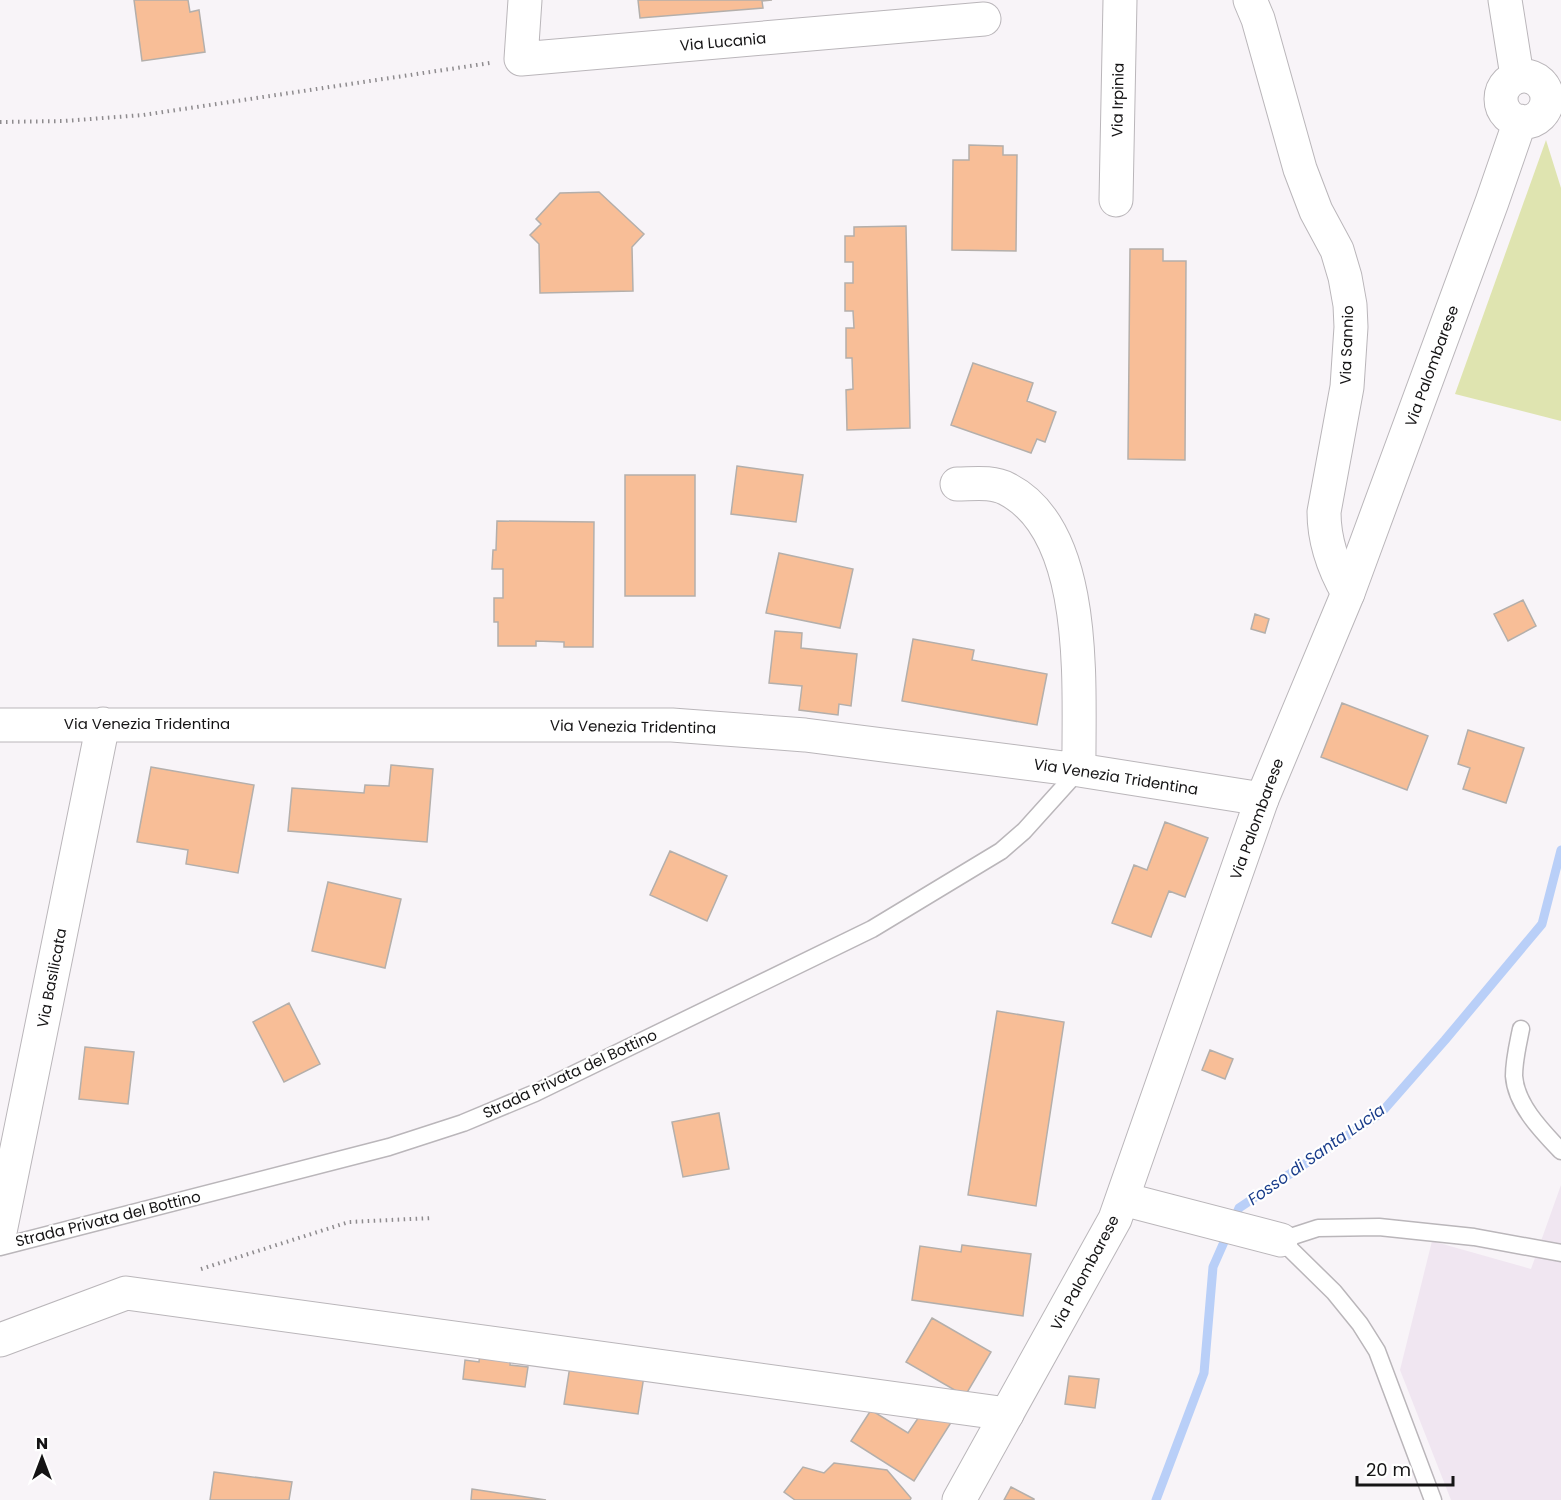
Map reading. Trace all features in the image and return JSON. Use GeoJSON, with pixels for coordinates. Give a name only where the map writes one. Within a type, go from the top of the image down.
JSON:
{"type":"FeatureCollection","features":[{"type":"Feature","properties":{"kind":"street"},"geometry":{"type":"LineString","coordinates":[[521,59],[525,0]]}},
{"type":"Feature","properties":{"kind":"street","name":"Via Irpinia"},"geometry":{"type":"LineString","coordinates":[[1116,200],[1120,0]]}},
{"type":"Feature","properties":{"kind":"street","name":"Via Sannio"},"geometry":{"type":"LineString","coordinates":[[1250,0],[1258,19],[1300,169],[1316,211],[1337,250],[1348,291],[1351,327],[1347,387],[1324,512],[1328,550],[1336,572],[1348,593]]}},
{"type":"Feature","properties":{"kind":"street"},"geometry":{"type":"LineString","coordinates":[[1505,0],[1517,76]]}},
{"type":"Feature","properties":{"kind":"street","name":"Via Lucania"},"geometry":{"type":"LineString","coordinates":[[521,59],[984,19]]}},
{"type":"Feature","properties":{"kind":"street"},"geometry":{"type":"LineString","coordinates":[[1525,75],[1554,87],[1546,108],[1535,119],[1520,121],[1513,119],[1507,114],[1501,100],[1505,85],[1517,76],[1525,75]]}},
{"type":"Feature","properties":{"kind":"street","name":"Via Palombarese"},"geometry":{"type":"LineString","coordinates":[[959,1500],[1110,1229],[1123,1198],[1262,800],[1348,593],[1520,121]]}},
{"type":"Feature","properties":{"kind":"street"},"geometry":{"type":"LineString","coordinates":[[957,484],[988,484],[1006,488],[1034,510],[1055,543],[1068,577],[1074,609],[1079,770]]}},
{"type":"Feature","properties":{"kind":"street","name":"Via Basilicata"},"geometry":{"type":"LineString","coordinates":[[0,1232],[103,724]]}},
{"type":"Feature","properties":{"kind":"street","name":"Via Venezia Tridentina"},"geometry":{"type":"LineString","coordinates":[[0,725],[672,725],[806,735],[1079,770],[1262,800]]}},
{"type":"Feature","properties":{"kind":"street"},"geometry":{"type":"LineString","coordinates":[[1123,1198],[1281,1240]]}},
{"type":"Feature","properties":{"kind":"street"},"geometry":{"type":"LineString","coordinates":[[0,1340],[126,1293],[1007,1414]]}},
{"type":"Feature","properties":{"kind":"lane","name":"Strada Privata del Bottino"},"geometry":{"type":"LineString","coordinates":[[0,1247],[389,1146],[463,1123],[526,1097],[872,930],[1001,851],[1024,831],[1079,770]]}},
{"type":"Feature","properties":{"kind":"lane"},"geometry":{"type":"LineString","coordinates":[[1521,1029],[1514,1079],[1521,1098],[1537,1126],[1561,1151]]}},
{"type":"Feature","properties":{"kind":"lane"},"geometry":{"type":"LineString","coordinates":[[1433,1500],[1377,1351],[1360,1324],[1334,1292],[1281,1240],[1318,1228],[1379,1227],[1474,1237],[1561,1253]]}},
{"type":"Feature","properties":{"kind":"path"},"geometry":{"type":"LineString","coordinates":[[0,122],[64,121],[143,115],[521,59]]}},
{"type":"Feature","properties":{"kind":"path"},"geometry":{"type":"LineString","coordinates":[[191,1272],[349,1222],[432,1218]]}},
{"type":"Feature","properties":{"kind":"shaded area"},"geometry":{"type":"Polygon","coordinates":[[[1561,1185],[1561,1500],[1451,1500],[1400,1370],[1432,1241],[1531,1269],[1561,1185]]]}},
{"type":"Feature","properties":{"kind":"green space"},"geometry":{"type":"Polygon","coordinates":[[[1546,140],[1561,188],[1561,421],[1455,394],[1546,140]]]}},
{"type":"Feature","properties":{"kind":"building"},"geometry":{"type":"Polygon","coordinates":[[[134,0],[188,0],[190,12],[199,10],[205,52],[142,61],[134,0]]]}},
{"type":"Feature","properties":{"kind":"building"},"geometry":{"type":"Polygon","coordinates":[[[638,0],[772,0],[762,1],[763,8],[640,18],[638,0]]]}},
{"type":"Feature","properties":{"kind":"building"},"geometry":{"type":"Polygon","coordinates":[[[969,145],[1003,146],[1003,155],[1017,155],[1016,251],[952,250],[953,160],[969,160],[969,145]]]}},
{"type":"Feature","properties":{"kind":"building"},"geometry":{"type":"Polygon","coordinates":[[[599,192],[644,234],[632,247],[633,291],[540,293],[539,244],[530,235],[541,224],[536,219],[560,193],[599,192]]]}},
{"type":"Feature","properties":{"kind":"building"},"geometry":{"type":"Polygon","coordinates":[[[906,226],[910,428],[847,430],[846,390],[853,389],[852,358],[846,358],[846,328],[854,328],[853,311],[845,311],[845,283],[853,283],[853,262],[845,262],[845,236],[854,236],[854,227],[906,226]]]}},
{"type":"Feature","properties":{"kind":"building"},"geometry":{"type":"Polygon","coordinates":[[[1130,249],[1163,249],[1163,261],[1186,261],[1185,460],[1128,459],[1130,249]]]}},
{"type":"Feature","properties":{"kind":"building"},"geometry":{"type":"Polygon","coordinates":[[[973,363],[1033,383],[1027,401],[1056,412],[1045,442],[1037,439],[1031,453],[951,425],[973,363]]]}},
{"type":"Feature","properties":{"kind":"building"},"geometry":{"type":"Polygon","coordinates":[[[737,466],[803,475],[796,522],[731,514],[737,466]]]}},
{"type":"Feature","properties":{"kind":"building"},"geometry":{"type":"Polygon","coordinates":[[[625,475],[695,475],[695,596],[625,596],[625,475]]]}},
{"type":"Feature","properties":{"kind":"building"},"geometry":{"type":"Polygon","coordinates":[[[497,521],[594,522],[593,647],[564,647],[564,642],[536,641],[536,646],[498,646],[498,622],[494,622],[494,598],[503,598],[503,569],[492,569],[493,550],[496,550],[497,521]]]}},
{"type":"Feature","properties":{"kind":"building"},"geometry":{"type":"Polygon","coordinates":[[[779,553],[853,569],[840,628],[766,613],[779,553]]]}},
{"type":"Feature","properties":{"kind":"building"},"geometry":{"type":"Polygon","coordinates":[[[1523,600],[1536,626],[1508,641],[1494,614],[1523,600]]]}},
{"type":"Feature","properties":{"kind":"building"},"geometry":{"type":"Polygon","coordinates":[[[1255,614],[1269,619],[1265,633],[1251,629],[1255,614]]]}},
{"type":"Feature","properties":{"kind":"building"},"geometry":{"type":"Polygon","coordinates":[[[775,631],[802,633],[801,648],[857,654],[851,706],[839,704],[838,715],[799,710],[802,686],[769,683],[775,631]]]}},
{"type":"Feature","properties":{"kind":"building"},"geometry":{"type":"Polygon","coordinates":[[[913,639],[974,650],[972,660],[1047,674],[1037,725],[902,701],[913,639]]]}},
{"type":"Feature","properties":{"kind":"building"},"geometry":{"type":"Polygon","coordinates":[[[1342,703],[1428,736],[1407,790],[1321,757],[1342,703]]]}},
{"type":"Feature","properties":{"kind":"building"},"geometry":{"type":"Polygon","coordinates":[[[1468,730],[1524,748],[1506,803],[1463,789],[1470,768],[1458,764],[1468,730]]]}},
{"type":"Feature","properties":{"kind":"building"},"geometry":{"type":"Polygon","coordinates":[[[391,765],[433,769],[427,842],[288,831],[292,788],[364,793],[365,785],[389,786],[391,765]]]}},
{"type":"Feature","properties":{"kind":"building"},"geometry":{"type":"Polygon","coordinates":[[[151,767],[254,785],[238,873],[186,864],[188,850],[137,842],[151,767]]]}},
{"type":"Feature","properties":{"kind":"building"},"geometry":{"type":"Polygon","coordinates":[[[1165,822],[1208,838],[1185,897],[1169,891],[1151,937],[1112,923],[1134,865],[1147,870],[1165,822]]]}},
{"type":"Feature","properties":{"kind":"building"},"geometry":{"type":"Polygon","coordinates":[[[670,851],[727,876],[707,921],[650,895],[670,851]]]}},
{"type":"Feature","properties":{"kind":"building"},"geometry":{"type":"Polygon","coordinates":[[[328,882],[401,899],[385,968],[312,951],[328,882]]]}},
{"type":"Feature","properties":{"kind":"building"},"geometry":{"type":"Polygon","coordinates":[[[289,1003],[320,1064],[284,1082],[253,1022],[289,1003]]]}},
{"type":"Feature","properties":{"kind":"building"},"geometry":{"type":"Polygon","coordinates":[[[997,1011],[1064,1022],[1036,1206],[968,1195],[997,1011]]]}},
{"type":"Feature","properties":{"kind":"building"},"geometry":{"type":"Polygon","coordinates":[[[85,1047],[134,1052],[128,1104],[79,1099],[85,1047]]]}},
{"type":"Feature","properties":{"kind":"building"},"geometry":{"type":"Polygon","coordinates":[[[1210,1050],[1233,1059],[1225,1079],[1202,1070],[1210,1050]]]}},
{"type":"Feature","properties":{"kind":"building"},"geometry":{"type":"Polygon","coordinates":[[[719,1113],[729,1169],[683,1177],[672,1122],[719,1113]]]}},
{"type":"Feature","properties":{"kind":"building"},"geometry":{"type":"Polygon","coordinates":[[[962,1245],[1031,1254],[1023,1316],[912,1300],[920,1246],[961,1252],[962,1245]]]}},
{"type":"Feature","properties":{"kind":"building"},"geometry":{"type":"Polygon","coordinates":[[[932,1318],[991,1352],[965,1396],[906,1362],[932,1318]]]}},
{"type":"Feature","properties":{"kind":"building"},"geometry":{"type":"Polygon","coordinates":[[[480,1352],[511,1356],[510,1365],[528,1367],[525,1387],[463,1379],[465,1360],[479,1362],[480,1352]]]}},
{"type":"Feature","properties":{"kind":"building"},"geometry":{"type":"Polygon","coordinates":[[[570,1366],[644,1376],[638,1414],[564,1404],[570,1366]]]}},
{"type":"Feature","properties":{"kind":"building"},"geometry":{"type":"Polygon","coordinates":[[[1069,1376],[1099,1379],[1095,1408],[1065,1404],[1069,1376]]]}},
{"type":"Feature","properties":{"kind":"building"},"geometry":{"type":"Polygon","coordinates":[[[927,1405],[952,1421],[914,1481],[851,1441],[871,1410],[908,1433],[927,1405]]]}},
{"type":"Feature","properties":{"kind":"building"},"geometry":{"type":"Polygon","coordinates":[[[834,1463],[887,1470],[911,1498],[910,1500],[795,1500],[784,1492],[803,1467],[824,1473],[834,1463]]]}},
{"type":"Feature","properties":{"kind":"building"},"geometry":{"type":"Polygon","coordinates":[[[214,1472],[292,1482],[289,1500],[210,1500],[214,1472]]]}},
{"type":"Feature","properties":{"kind":"building"},"geometry":{"type":"Polygon","coordinates":[[[1011,1487],[1034,1499],[1034,1500],[1004,1500],[1011,1487]]]}},
{"type":"Feature","properties":{"kind":"building"},"geometry":{"type":"Polygon","coordinates":[[[472,1489],[546,1500],[471,1500],[472,1489]]]}},
{"type":"Feature","properties":{"kind":"waterway","name":"Fosso di Santa Lucia"},"geometry":{"type":"LineString","coordinates":[[1156,1500],[1204,1373],[1213,1267],[1239,1208],[1381,1113],[1542,924],[1561,850]]}}]}
